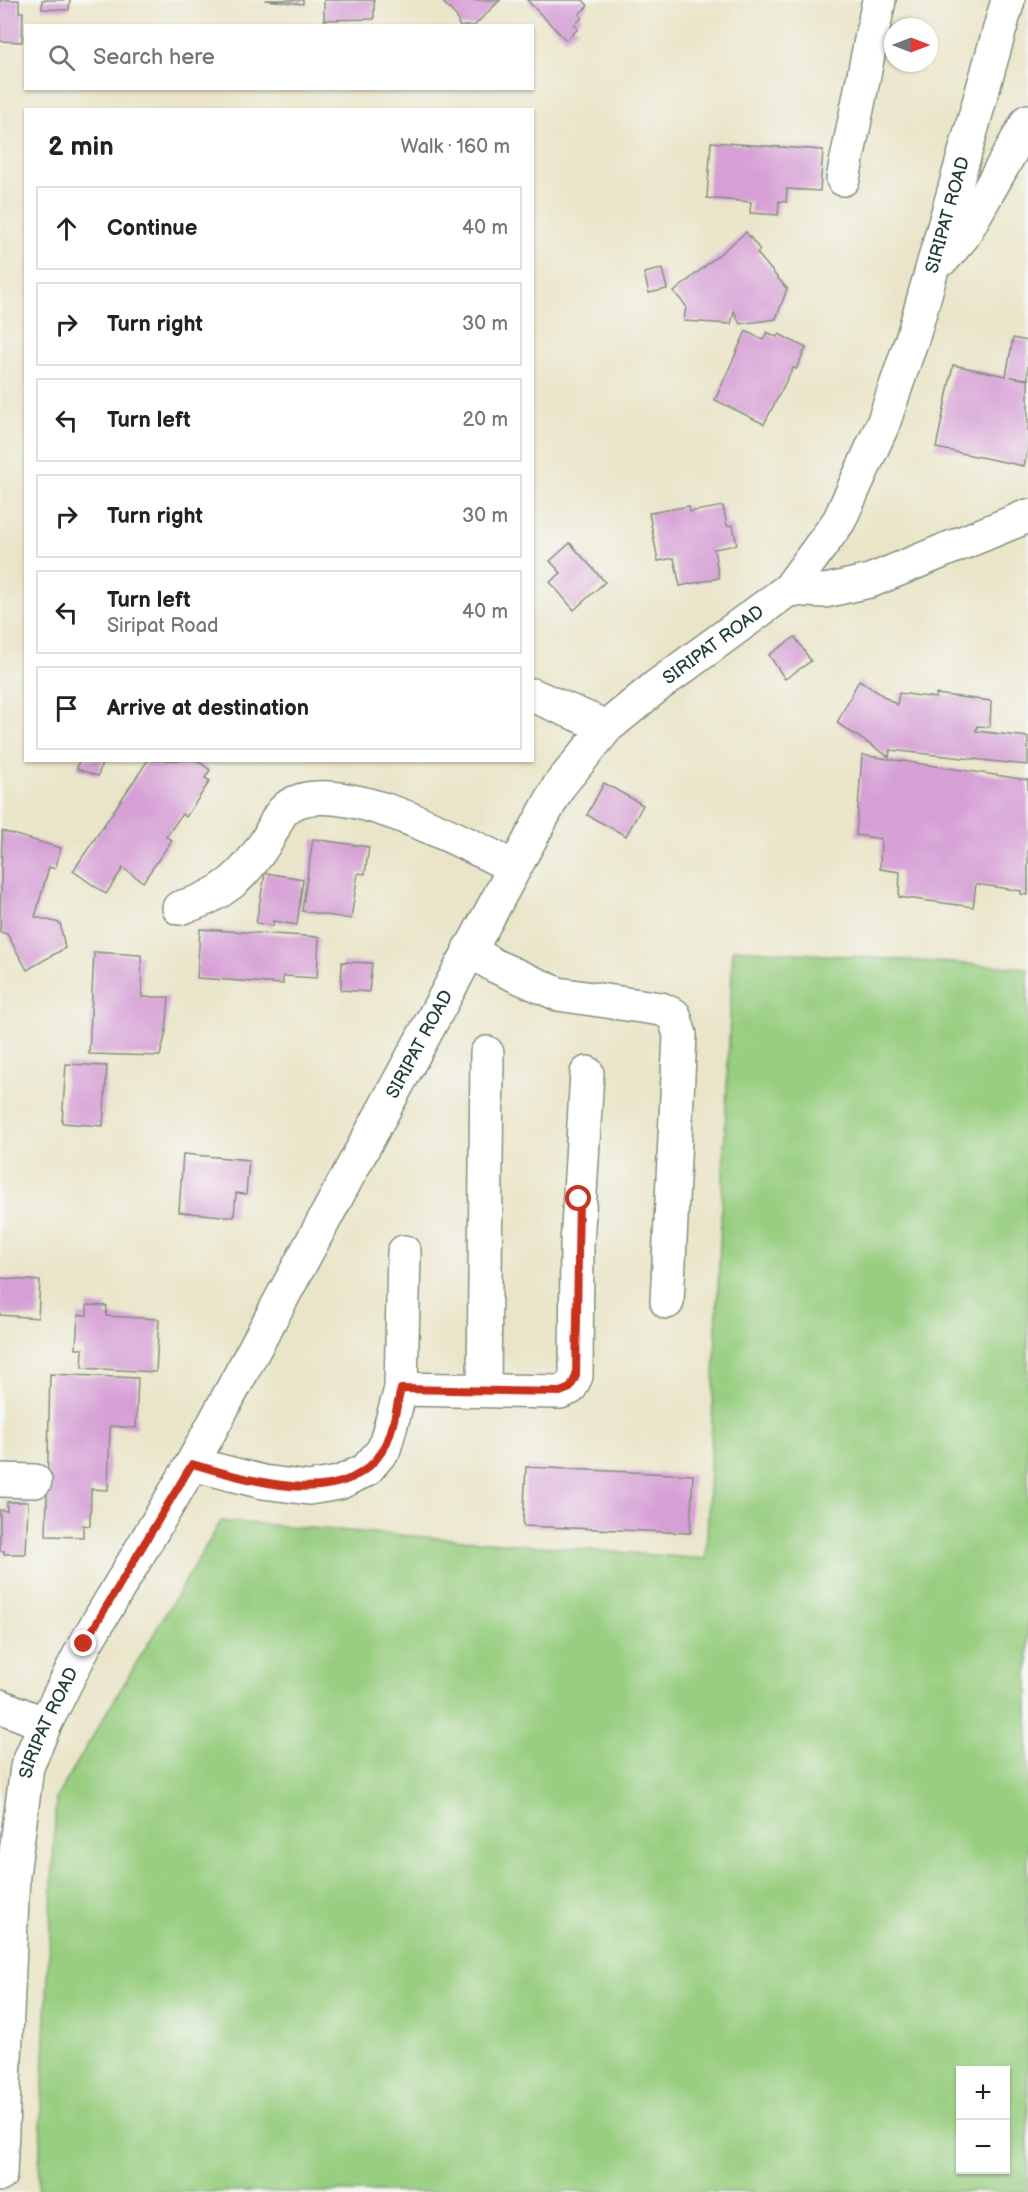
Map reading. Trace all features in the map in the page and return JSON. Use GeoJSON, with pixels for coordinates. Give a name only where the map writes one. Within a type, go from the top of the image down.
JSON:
{"type":"FeatureCollection","features":[{"type":"Feature","properties":{"kind":"street"},"geometry":{"type":"LineString","coordinates":[[843,179],[879,0]]}},
{"type":"Feature","properties":{"kind":"street","name":"SIRIPAT ROAD"},"geometry":{"type":"LineString","coordinates":[[0,2175],[13,1875],[27,1767],[45,1724],[84,1644],[192,1464],[513,867],[559,786],[607,727],[657,686],[789,589],[839,521],[883,424],[914,333],[1008,0]]}},
{"type":"Feature","properties":{"kind":"street"},"geometry":{"type":"LineString","coordinates":[[933,271],[963,236],[1028,121]]}},
{"type":"Feature","properties":{"kind":"street"},"geometry":{"type":"LineString","coordinates":[[789,589],[825,591],[870,581],[1028,516]]}},
{"type":"Feature","properties":{"kind":"street"},"geometry":{"type":"LineString","coordinates":[[534,696],[607,727]]}},
{"type":"Feature","properties":{"kind":"street"},"geometry":{"type":"LineString","coordinates":[[179,908],[206,901],[226,888],[252,861],[280,814],[294,802],[319,797],[358,803],[441,830],[513,867]]}},
{"type":"Feature","properties":{"kind":"street"},"geometry":{"type":"LineString","coordinates":[[469,949],[495,966],[558,994],[662,1009],[674,1015],[680,1035],[667,1302]]}},
{"type":"Feature","properties":{"kind":"street"},"geometry":{"type":"LineString","coordinates":[[484,1390],[487,1053]]}},
{"type":"Feature","properties":{"kind":"street"},"geometry":{"type":"LineString","coordinates":[[401,1389],[560,1392],[570,1388],[576,1376],[577,1245],[587,1073]]}},
{"type":"Feature","properties":{"kind":"street"},"geometry":{"type":"LineString","coordinates":[[192,1464],[263,1482],[309,1488],[339,1484],[366,1470],[384,1449],[401,1389],[404,1252]]}},
{"type":"Feature","properties":{"kind":"street"},"geometry":{"type":"LineString","coordinates":[[0,1480],[35,1481]]}},
{"type":"Feature","properties":{"kind":"street"},"geometry":{"type":"LineString","coordinates":[[0,1706],[45,1724]]}},
{"type":"Feature","properties":{"kind":"green space"},"geometry":{"type":"Polygon","coordinates":[[[733,949],[1028,968],[1028,2192],[38,2192],[56,1798],[221,1521],[706,1559],[733,949]]]}},
{"type":"Feature","properties":{"kind":"building"},"geometry":{"type":"Polygon","coordinates":[[[0,0],[19,0],[19,12],[23,12],[22,42],[0,41],[0,0]]]}},
{"type":"Feature","properties":{"kind":"building"},"geometry":{"type":"Polygon","coordinates":[[[42,0],[70,0],[69,10],[42,9],[42,0]]]}},
{"type":"Feature","properties":{"kind":"building"},"geometry":{"type":"Polygon","coordinates":[[[265,0],[303,0],[303,4],[265,0]]]}},
{"type":"Feature","properties":{"kind":"building"},"geometry":{"type":"Polygon","coordinates":[[[324,0],[374,0],[374,19],[324,20],[324,0]]]}},
{"type":"Feature","properties":{"kind":"building"},"geometry":{"type":"Polygon","coordinates":[[[441,0],[500,0],[476,24],[459,24],[457,17],[441,0]]]}},
{"type":"Feature","properties":{"kind":"building"},"geometry":{"type":"Polygon","coordinates":[[[527,0],[583,0],[588,6],[579,14],[582,18],[574,25],[578,29],[566,40],[527,0]]]}},
{"type":"Feature","properties":{"kind":"building"},"geometry":{"type":"Polygon","coordinates":[[[711,142],[823,150],[820,191],[787,189],[786,202],[779,201],[778,215],[750,213],[751,202],[707,198],[711,142]]]}},
{"type":"Feature","properties":{"kind":"building"},"geometry":{"type":"Polygon","coordinates":[[[746,232],[760,250],[757,253],[787,289],[776,319],[740,324],[734,311],[731,324],[684,321],[686,306],[674,292],[746,232]]]}},
{"type":"Feature","properties":{"kind":"building"},"geometry":{"type":"Polygon","coordinates":[[[662,269],[667,289],[649,293],[644,273],[662,269]]]}},
{"type":"Feature","properties":{"kind":"building"},"geometry":{"type":"Polygon","coordinates":[[[746,331],[763,340],[767,332],[777,337],[779,334],[806,348],[764,424],[715,400],[746,331]]]}},
{"type":"Feature","properties":{"kind":"building"},"geometry":{"type":"Polygon","coordinates":[[[1013,338],[1028,341],[1028,379],[1011,377],[1028,380],[1028,449],[1024,466],[936,448],[953,365],[1006,376],[1013,338]]]}},
{"type":"Feature","properties":{"kind":"building"},"geometry":{"type":"Polygon","coordinates":[[[689,506],[690,512],[723,506],[727,526],[733,525],[737,545],[714,549],[719,578],[680,586],[674,558],[658,561],[649,513],[689,506]]]}},
{"type":"Feature","properties":{"kind":"building"},"geometry":{"type":"Polygon","coordinates":[[[570,543],[605,582],[574,610],[550,582],[561,573],[550,561],[570,543]]]}},
{"type":"Feature","properties":{"kind":"building"},"geometry":{"type":"Polygon","coordinates":[[[795,637],[811,661],[785,679],[769,655],[795,637]]]}},
{"type":"Feature","properties":{"kind":"building"},"geometry":{"type":"Polygon","coordinates":[[[859,680],[897,705],[899,693],[936,698],[936,694],[991,701],[990,727],[977,726],[976,731],[1028,737],[1028,765],[890,750],[889,757],[837,723],[859,680]]]}},
{"type":"Feature","properties":{"kind":"building"},"geometry":{"type":"Polygon","coordinates":[[[862,755],[1028,780],[1028,895],[1021,894],[1021,891],[976,884],[973,907],[899,897],[900,872],[880,869],[881,839],[856,835],[862,755]]]}},
{"type":"Feature","properties":{"kind":"building"},"geometry":{"type":"Polygon","coordinates":[[[79,762],[102,762],[98,776],[77,769],[79,762]]]}},
{"type":"Feature","properties":{"kind":"building"},"geometry":{"type":"Polygon","coordinates":[[[147,762],[199,762],[210,770],[205,778],[210,781],[186,817],[182,814],[166,837],[172,840],[143,882],[123,868],[106,894],[73,871],[147,762]]]}},
{"type":"Feature","properties":{"kind":"building"},"geometry":{"type":"Polygon","coordinates":[[[604,783],[643,805],[626,836],[587,815],[604,783]]]}},
{"type":"Feature","properties":{"kind":"building"},"geometry":{"type":"Polygon","coordinates":[[[2,831],[61,848],[55,869],[49,867],[35,917],[60,923],[65,948],[27,970],[7,934],[0,932],[2,831]]]}},
{"type":"Feature","properties":{"kind":"building"},"geometry":{"type":"Polygon","coordinates":[[[313,839],[369,847],[365,874],[358,873],[351,919],[302,911],[313,839]]]}},
{"type":"Feature","properties":{"kind":"building"},"geometry":{"type":"Polygon","coordinates":[[[265,873],[303,879],[297,925],[273,921],[273,926],[256,923],[265,873]]]}},
{"type":"Feature","properties":{"kind":"building"},"geometry":{"type":"Polygon","coordinates":[[[200,929],[319,937],[317,978],[283,976],[283,984],[197,978],[200,929]]]}},
{"type":"Feature","properties":{"kind":"building"},"geometry":{"type":"Polygon","coordinates":[[[94,952],[141,955],[142,997],[169,997],[166,1032],[160,1056],[89,1054],[94,952]]]}},
{"type":"Feature","properties":{"kind":"building"},"geometry":{"type":"Polygon","coordinates":[[[342,962],[372,963],[369,992],[341,990],[342,962]]]}},
{"type":"Feature","properties":{"kind":"building"},"geometry":{"type":"Polygon","coordinates":[[[66,1064],[107,1066],[103,1126],[62,1123],[66,1064]]]}},
{"type":"Feature","properties":{"kind":"building"},"geometry":{"type":"Polygon","coordinates":[[[183,1154],[249,1160],[246,1194],[236,1193],[234,1217],[179,1212],[183,1154]]]}},
{"type":"Feature","properties":{"kind":"building"},"geometry":{"type":"Polygon","coordinates":[[[0,1278],[40,1281],[38,1318],[0,1315],[0,1278]]]}},
{"type":"Feature","properties":{"kind":"building"},"geometry":{"type":"Polygon","coordinates":[[[87,1305],[107,1306],[106,1316],[159,1319],[156,1372],[82,1368],[83,1349],[76,1349],[78,1315],[87,1315],[87,1305]]]}},
{"type":"Feature","properties":{"kind":"building"},"geometry":{"type":"Polygon","coordinates":[[[50,1374],[138,1378],[136,1428],[110,1426],[108,1490],[91,1489],[90,1526],[83,1525],[83,1537],[46,1536],[50,1374]]]}},
{"type":"Feature","properties":{"kind":"building"},"geometry":{"type":"Polygon","coordinates":[[[526,1467],[693,1475],[690,1533],[523,1526],[526,1467]]]}},
{"type":"Feature","properties":{"kind":"building"},"geometry":{"type":"Polygon","coordinates":[[[7,1502],[28,1502],[26,1554],[4,1554],[4,1551],[0,1551],[0,1510],[7,1511],[7,1502]]]}},
{"type":"Feature","properties":{"kind":"route"},"geometry":{"type":"LineString","coordinates":[[84,1644],[192,1464],[263,1482],[309,1488],[339,1484],[366,1470],[384,1449],[401,1389],[560,1392],[570,1388],[576,1376],[579,1199]]}}]}
